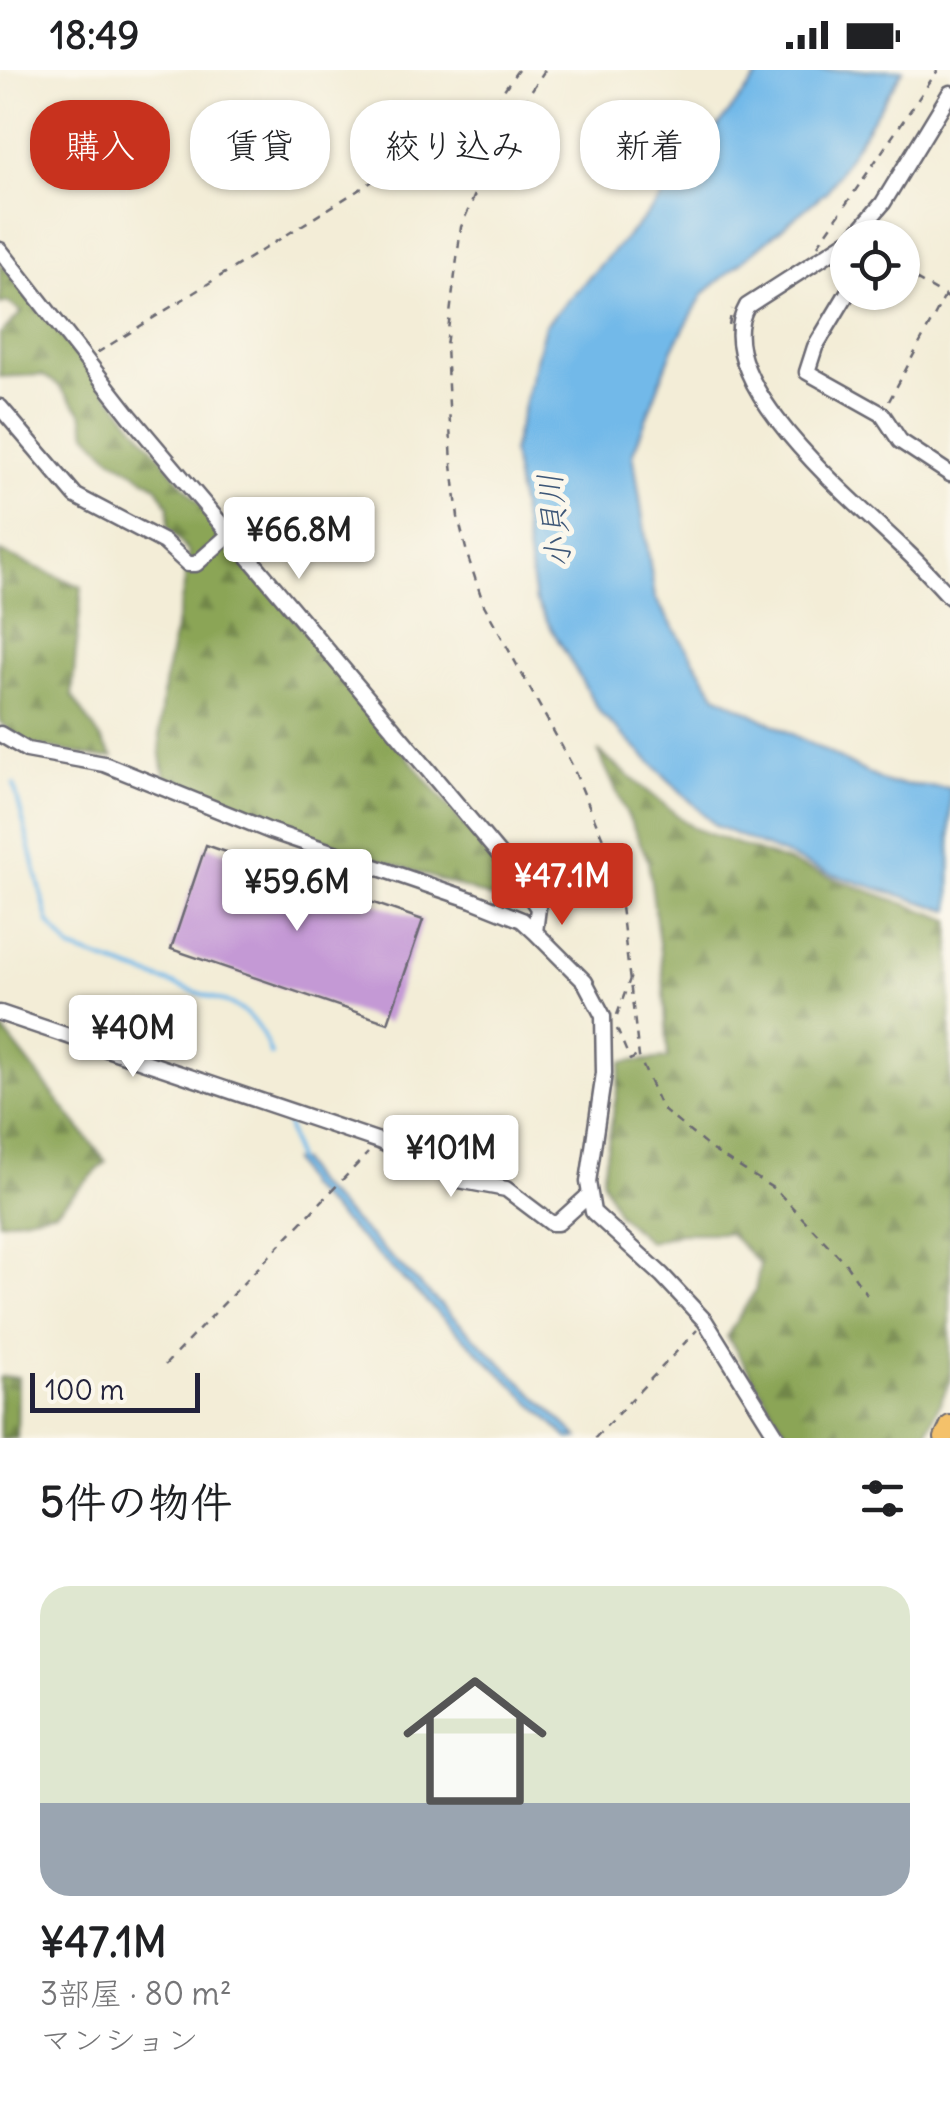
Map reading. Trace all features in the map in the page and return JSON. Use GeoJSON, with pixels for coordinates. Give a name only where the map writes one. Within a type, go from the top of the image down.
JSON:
{"type":"FeatureCollection","features":[{"type":"Feature","properties":{"kind":"main road"},"geometry":{"type":"LineString","coordinates":[[944,1438],[950,1425]]}},
{"type":"Feature","properties":{"kind":"street"},"geometry":{"type":"LineString","coordinates":[[870,220],[950,93]]}},
{"type":"Feature","properties":{"kind":"street"},"geometry":{"type":"LineString","coordinates":[[0,250],[130,416],[514,872],[538,908],[535,932]]}},
{"type":"Feature","properties":{"kind":"street"},"geometry":{"type":"LineString","coordinates":[[830,253],[747,306],[740,330],[743,357],[772,412],[796,444],[950,596]]}},
{"type":"Feature","properties":{"kind":"street"},"geometry":{"type":"LineString","coordinates":[[837,310],[806,372],[882,414],[900,441],[950,474]]}},
{"type":"Feature","properties":{"kind":"street"},"geometry":{"type":"LineString","coordinates":[[2,414],[76,496],[164,542],[188,564],[196,564],[230,534]]}},
{"type":"Feature","properties":{"kind":"street"},"geometry":{"type":"LineString","coordinates":[[0,734],[26,750],[121,770],[270,831],[522,920],[585,982],[603,1016],[604,1073],[592,1147],[590,1205],[600,1222],[662,1275],[705,1322],[778,1438]]}},
{"type":"Feature","properties":{"kind":"street"},"geometry":{"type":"LineString","coordinates":[[0,1012],[379,1141],[459,1180],[506,1189],[552,1223],[558,1223],[589,1195]]}},
{"type":"Feature","properties":{"kind":"path"},"geometry":{"type":"LineString","coordinates":[[496,100],[518,70]]}},
{"type":"Feature","properties":{"kind":"path"},"geometry":{"type":"LineString","coordinates":[[545,70],[498,143],[461,227],[446,346],[458,517],[484,606],[571,763],[606,846],[619,890],[639,1056],[662,1109],[712,1150],[776,1190],[846,1264],[866,1294]]}},
{"type":"Feature","properties":{"kind":"path"},"geometry":{"type":"LineString","coordinates":[[87,358],[358,190]]}},
{"type":"Feature","properties":{"kind":"path"},"geometry":{"type":"LineString","coordinates":[[465,190],[475,193]]}},
{"type":"Feature","properties":{"kind":"path"},"geometry":{"type":"LineString","coordinates":[[882,414],[948,298],[920,282]]}},
{"type":"Feature","properties":{"kind":"path"},"geometry":{"type":"LineString","coordinates":[[632,974],[613,1024],[630,1060],[639,1056]]}},
{"type":"Feature","properties":{"kind":"path"},"geometry":{"type":"LineString","coordinates":[[165,1365],[379,1141]]}},
{"type":"Feature","properties":{"kind":"path"},"geometry":{"type":"LineString","coordinates":[[595,1438],[705,1322]]}},
{"type":"Feature","properties":{"kind":"green space"},"geometry":{"type":"Polygon","coordinates":[[[0,262],[505,875],[501,901],[252,816],[165,776],[160,722],[163,694],[189,553],[168,526],[169,506],[156,486],[109,456],[87,433],[82,413],[57,384],[42,375],[0,377],[0,334],[22,312],[7,302],[0,304],[0,262]]]}},
{"type":"Feature","properties":{"kind":"green space"},"geometry":{"type":"Polygon","coordinates":[[[0,552],[82,587],[72,696],[113,757],[23,743],[0,722],[0,552]]]}},
{"type":"Feature","properties":{"kind":"green space"},"geometry":{"type":"Polygon","coordinates":[[[598,751],[693,828],[950,920],[950,1381],[924,1438],[790,1438],[727,1336],[755,1291],[760,1264],[729,1233],[680,1233],[649,1242],[618,1214],[602,1179],[622,1062],[668,1058],[663,974],[648,860],[598,751]]]}},
{"type":"Feature","properties":{"kind":"green space"},"geometry":{"type":"Polygon","coordinates":[[[0,1026],[106,1162],[56,1211],[0,1222],[0,1026]]]}},
{"type":"Feature","properties":{"kind":"green space"},"geometry":{"type":"Polygon","coordinates":[[[0,1377],[18,1377],[17,1438],[0,1438],[0,1377]]]}},
{"type":"Feature","properties":{"kind":"water","name":"小貝川"},"geometry":{"type":"Polygon","coordinates":[[[763,70],[903,70],[828,190],[704,293],[673,348],[633,453],[655,598],[716,695],[887,783],[950,788],[950,911],[825,872],[716,826],[601,714],[535,600],[512,452],[545,325],[668,190],[720,190],[720,124],[763,70]]]}},
{"type":"Feature","properties":{"kind":"water"},"geometry":{"type":"Polygon","coordinates":[[[292,1161],[300,1161],[312,1181],[579,1438],[568,1438],[306,1186],[292,1161]]]}},
{"type":"Feature","properties":{"kind":"building"},"geometry":{"type":"Polygon","coordinates":[[[206,845],[423,920],[388,1023],[171,949],[206,845]]]}},
{"type":"Feature","properties":{"kind":"waterway"},"geometry":{"type":"LineString","coordinates":[[14,785],[49,923],[71,949],[231,1004],[257,1025],[271,1055]]}},
{"type":"Feature","properties":{"kind":"waterway"},"geometry":{"type":"LineString","coordinates":[[285,1115],[297,1164]]}}]}
